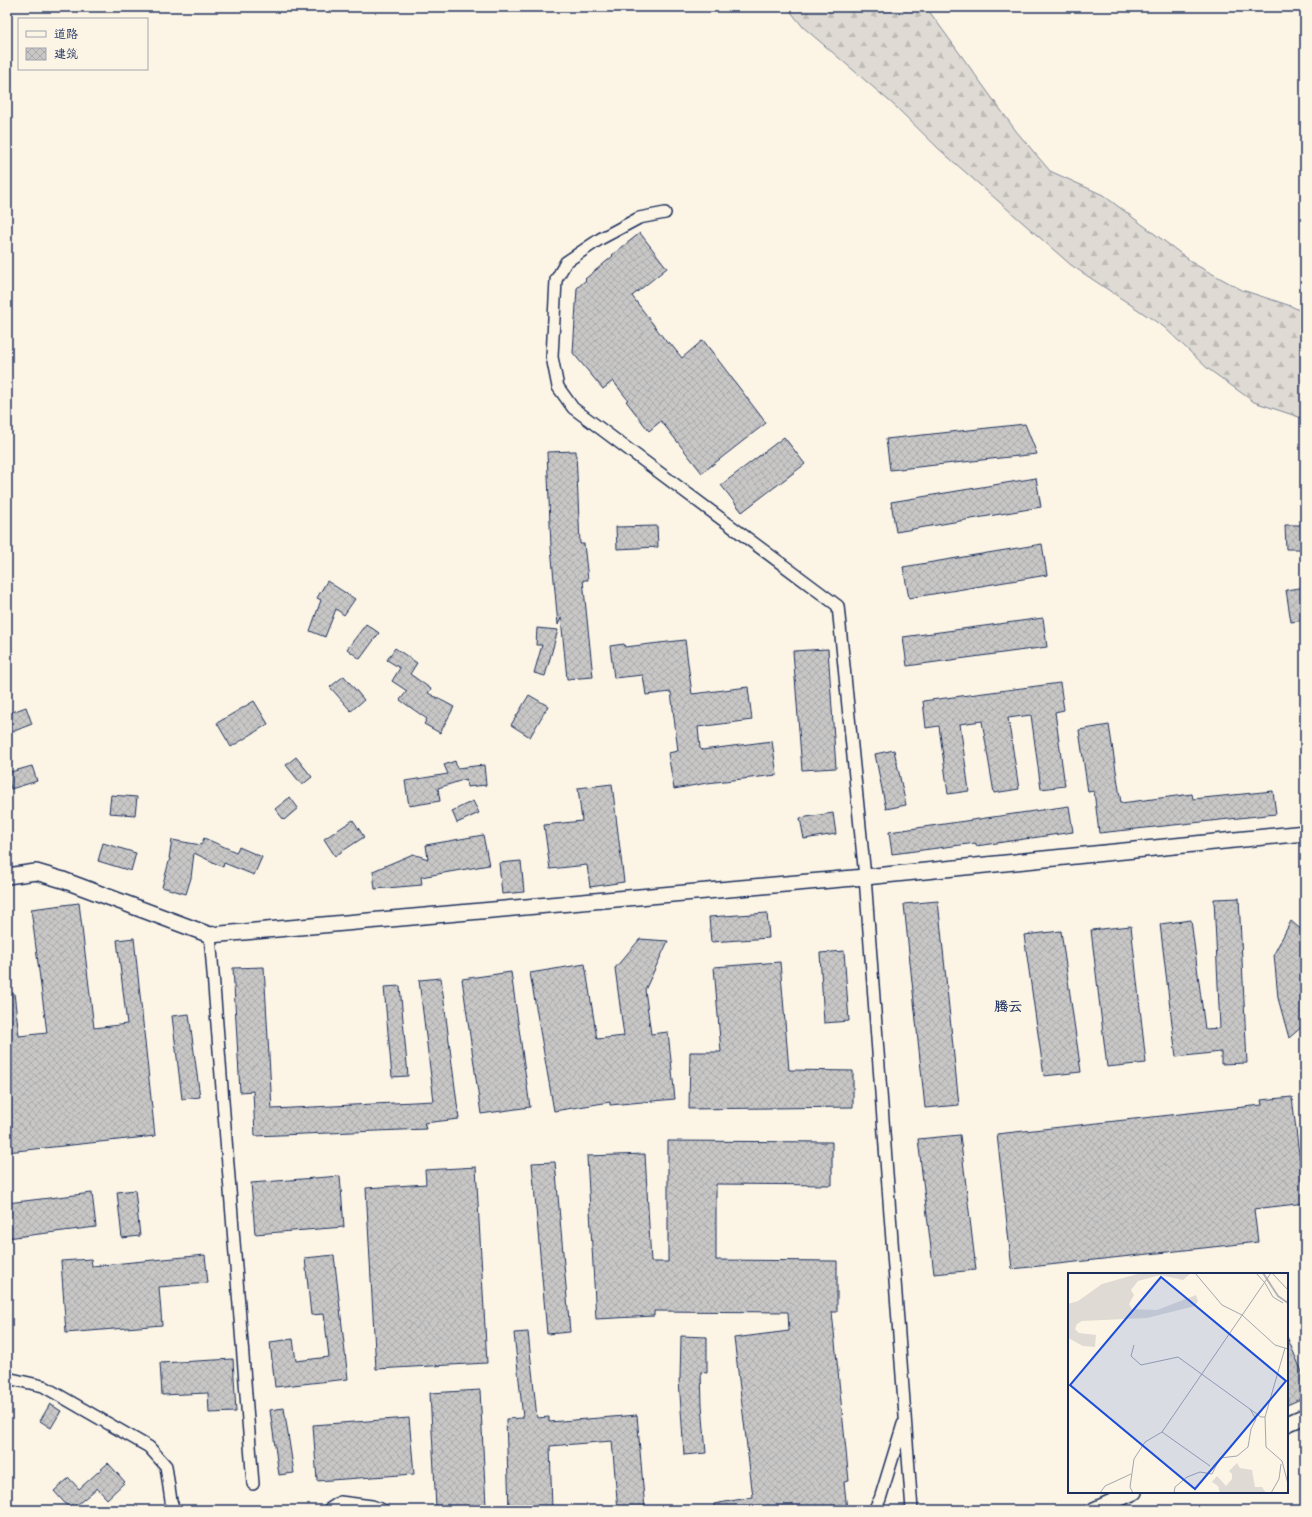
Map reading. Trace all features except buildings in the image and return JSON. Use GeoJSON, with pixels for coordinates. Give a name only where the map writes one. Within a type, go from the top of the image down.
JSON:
{"type":"FeatureCollection","features":[{"type":"Feature","properties":{"kind":"street"},"geometry":{"type":"LineString","coordinates":[[665,213],[639,218],[600,239],[566,262],[556,280],[552,357],[558,387],[573,408],[838,606],[865,877],[912,1510]]}},
{"type":"Feature","properties":{"kind":"street"},"geometry":{"type":"LineString","coordinates":[[7,876],[36,872],[63,880],[210,935],[865,877],[1305,832]]}},
{"type":"Feature","properties":{"kind":"street"},"geometry":{"type":"LineString","coordinates":[[210,935],[253,1484]]}},
{"type":"Feature","properties":{"kind":"street"},"geometry":{"type":"LineString","coordinates":[[7,1378],[43,1386],[149,1447],[166,1466],[171,1501],[174,1510]]}},
{"type":"Feature","properties":{"kind":"street"},"geometry":{"type":"LineString","coordinates":[[1288,1424],[1305,1416]]}},
{"type":"Feature","properties":{"kind":"street"},"geometry":{"type":"LineString","coordinates":[[874,1510],[880,1499],[905,1418]]}},
{"type":"Feature","properties":{"kind":"street"},"geometry":{"type":"LineString","coordinates":[[1094,1510],[1132,1493]]}},
{"type":"Feature","properties":{"kind":"street"},"geometry":{"type":"LineString","coordinates":[[328,1510],[340,1502],[372,1506],[383,1510]]}},
{"type":"Feature","properties":{"kind":"green space"},"geometry":{"type":"Polygon","coordinates":[[[787,7],[926,7],[1016,131],[1050,171],[1103,195],[1196,265],[1242,290],[1291,306],[1305,313],[1305,419],[1254,402],[1207,368],[1164,327],[1071,265],[939,149],[895,106],[803,27],[787,7]]]}},
{"type":"Feature","properties":{"kind":"district","name":"腾云"},"geometry":{"type":"Point","coordinates":[1008,1006]}}]}
